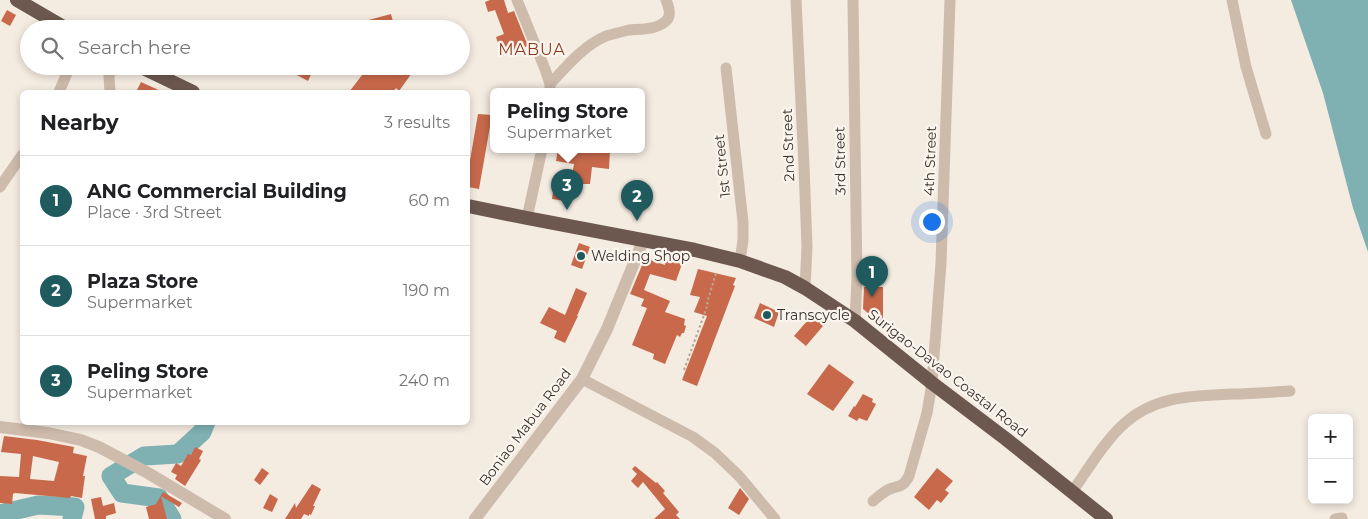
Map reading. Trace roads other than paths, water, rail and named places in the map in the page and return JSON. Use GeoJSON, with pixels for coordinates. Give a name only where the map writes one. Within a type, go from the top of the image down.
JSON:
{"type":"FeatureCollection","features":[{"type":"Feature","properties":{"kind":"highway"},"geometry":{"type":"LineString","coordinates":[[17,0],[51,20]]}},
{"type":"Feature","properties":{"kind":"highway"},"geometry":{"type":"LineString","coordinates":[[157,75],[190,90]]}},
{"type":"Feature","properties":{"kind":"highway","name":"Surigao-Davao Coastal Road"},"geometry":{"type":"LineString","coordinates":[[470,206],[695,250],[740,261],[785,277],[855,321],[1106,519]]}},
{"type":"Feature","properties":{"kind":"street"},"geometry":{"type":"LineString","coordinates":[[517,0],[550,88],[578,56],[594,43],[606,37],[628,31],[660,26],[668,20],[670,14],[666,0]]}},
{"type":"Feature","properties":{"kind":"street","name":"2nd Street"},"geometry":{"type":"LineString","coordinates":[[796,0],[805,175],[807,247],[805,288]]}},
{"type":"Feature","properties":{"kind":"street","name":"3rd Street"},"geometry":{"type":"LineString","coordinates":[[852,0],[857,279],[855,321]]}},
{"type":"Feature","properties":{"kind":"street","name":"4th Street"},"geometry":{"type":"LineString","coordinates":[[873,501],[889,489],[901,486],[909,476],[927,414],[932,383],[941,263],[950,0]]}},
{"type":"Feature","properties":{"kind":"street"},"geometry":{"type":"LineString","coordinates":[[1232,0],[1246,67],[1266,134]]}},
{"type":"Feature","properties":{"kind":"street","name":"1st Street"},"geometry":{"type":"LineString","coordinates":[[726,68],[742,222],[743,240],[740,261]]}},
{"type":"Feature","properties":{"kind":"street"},"geometry":{"type":"LineString","coordinates":[[59,90],[66,75]]}},
{"type":"Feature","properties":{"kind":"street"},"geometry":{"type":"LineString","coordinates":[[109,75],[110,90]]}},
{"type":"Feature","properties":{"kind":"street"},"geometry":{"type":"LineString","coordinates":[[527,218],[541,153]]}},
{"type":"Feature","properties":{"kind":"street"},"geometry":{"type":"LineString","coordinates":[[0,188],[20,158]]}},
{"type":"Feature","properties":{"kind":"street","name":"Boniao Mabua Road"},"geometry":{"type":"LineString","coordinates":[[475,519],[582,379],[607,329],[643,241]]}},
{"type":"Feature","properties":{"kind":"street"},"geometry":{"type":"LineString","coordinates":[[582,379],[694,437],[715,452],[739,476],[775,519]]}},
{"type":"Feature","properties":{"kind":"street"},"geometry":{"type":"LineString","coordinates":[[1072,492],[1124,423],[1139,412],[1155,404],[1180,397],[1290,391]]}},
{"type":"Feature","properties":{"kind":"street"},"geometry":{"type":"LineString","coordinates":[[0,427],[48,433],[80,440],[115,454],[225,519]]}},
{"type":"Feature","properties":{"kind":"water"},"geometry":{"type":"Polygon","coordinates":[[[1291,0],[1368,0],[1368,252],[1353,208],[1323,93],[1291,0]]]}},
{"type":"Feature","properties":{"kind":"waterway"},"geometry":{"type":"LineString","coordinates":[[172,519],[159,498],[122,493],[111,476],[144,456],[178,454],[202,432],[205,425]]}},
{"type":"Feature","properties":{"kind":"waterway"},"geometry":{"type":"LineString","coordinates":[[0,514],[38,505],[75,507],[72,519]]}},
{"type":"Feature","properties":{"kind":"place","name":"Peling Store"},"geometry":{"type":"Point","coordinates":[567,210]}},
{"type":"Feature","properties":{"kind":"place","name":"Plaza Store"},"geometry":{"type":"Point","coordinates":[637,221]}},
{"type":"Feature","properties":{"kind":"place","name":"Welding Shop"},"geometry":{"type":"Point","coordinates":[581,256]}},
{"type":"Feature","properties":{"kind":"place","name":"ANG Commercial Building"},"geometry":{"type":"Point","coordinates":[872,297]}},
{"type":"Feature","properties":{"kind":"place","name":"Transcycle"},"geometry":{"type":"Point","coordinates":[767,315]}},
{"type":"Feature","properties":{"kind":"district","name":"MABUA"},"geometry":{"type":"Point","coordinates":[532,49]}}]}
